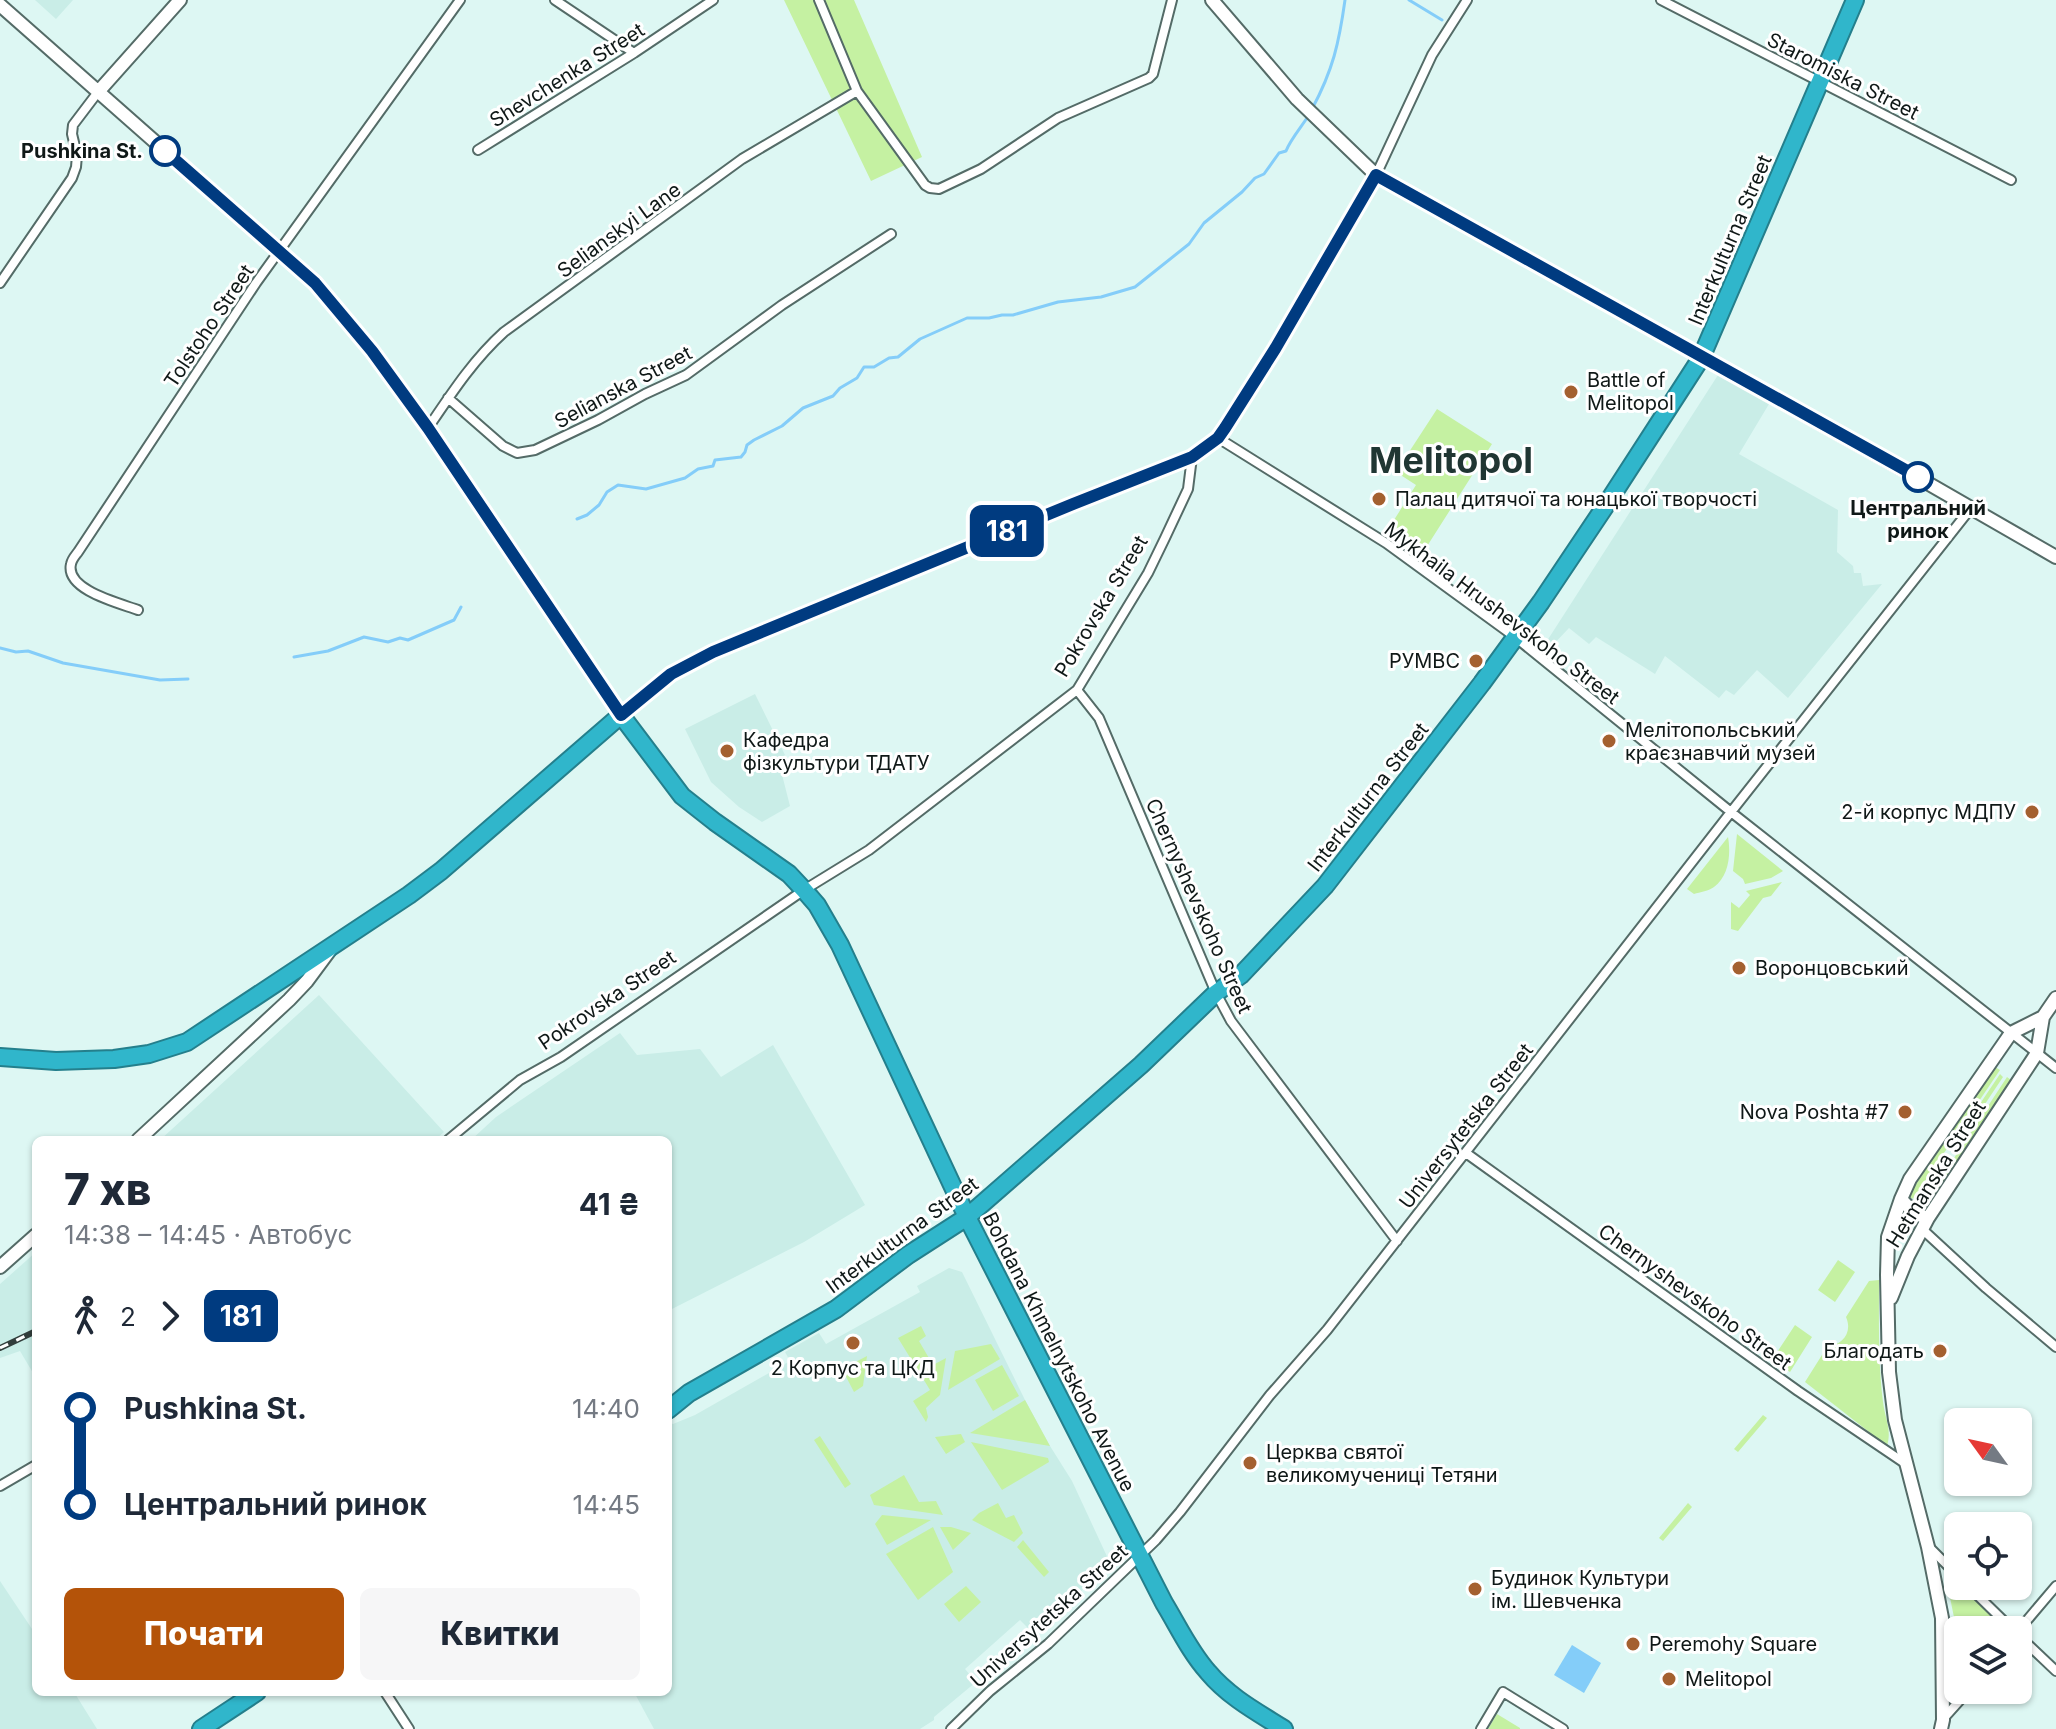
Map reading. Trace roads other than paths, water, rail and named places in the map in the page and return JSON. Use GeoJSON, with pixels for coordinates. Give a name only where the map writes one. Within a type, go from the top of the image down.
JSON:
{"type":"FeatureCollection","features":[{"type":"Feature","properties":{"kind":"highway","name":"Interkulturna Street"},"geometry":{"type":"LineString","coordinates":[[672,1407],[689,1393],[836,1309],[908,1255],[967,1217],[1141,1065],[1216,993],[1241,975],[1325,886],[1515,637],[1604,508],[1701,358],[1855,0]]}},
{"type":"Feature","properties":{"kind":"highway","name":"Bohdana Khmelnytskoho Avenue"},"geometry":{"type":"LineString","coordinates":[[621,715],[682,796],[789,874],[817,905],[840,945],[967,1217],[1164,1603],[1207,1672],[1242,1704],[1284,1729]]}},
{"type":"Feature","properties":{"kind":"highway"},"geometry":{"type":"LineString","coordinates":[[0,1057],[56,1061],[114,1059],[149,1054],[187,1042],[441,871],[621,715]]}},
{"type":"Feature","properties":{"kind":"highway"},"geometry":{"type":"LineString","coordinates":[[201,1729],[251,1696]]}},
{"type":"Feature","properties":{"kind":"main road"},"geometry":{"type":"LineString","coordinates":[[98,92],[180,0]]}},
{"type":"Feature","properties":{"kind":"main road"},"geometry":{"type":"LineString","coordinates":[[1212,0],[1297,99],[1376,175],[2056,557]]}},
{"type":"Feature","properties":{"kind":"main road"},"geometry":{"type":"LineString","coordinates":[[0,5],[315,283],[372,351],[428,428],[621,715],[671,674],[713,652],[1192,457],[1218,438],[1275,349],[1376,175]]}},
{"type":"Feature","properties":{"kind":"main road"},"geometry":{"type":"LineString","coordinates":[[142,1136],[289,1000],[332,947]]}},
{"type":"Feature","properties":{"kind":"main road","name":"Hetmanska Street"},"geometry":{"type":"LineString","coordinates":[[1888,1305],[1925,1223],[2037,1053],[2043,1017],[2056,998]]}},
{"type":"Feature","properties":{"kind":"main road","name":"Hetmanska Street"},"geometry":{"type":"LineString","coordinates":[[1888,1305],[1888,1237],[1910,1179],[2011,1033],[2043,1017]]}},
{"type":"Feature","properties":{"kind":"main road"},"geometry":{"type":"LineString","coordinates":[[1901,1199],[1925,1223]]}},
{"type":"Feature","properties":{"kind":"main road"},"geometry":{"type":"LineString","coordinates":[[0,1267],[32,1239]]}},
{"type":"Feature","properties":{"kind":"main road"},"geometry":{"type":"LineString","coordinates":[[1888,1305],[1889,1372],[1895,1420],[1928,1547],[1942,1618],[1942,1724]]}},
{"type":"Feature","properties":{"kind":"street","name":"Tolstoho Street"},"geometry":{"type":"LineString","coordinates":[[138,610],[84,589],[73,577],[71,565],[279,251],[460,0]]}},
{"type":"Feature","properties":{"kind":"street"},"geometry":{"type":"LineString","coordinates":[[555,0],[634,53]]}},
{"type":"Feature","properties":{"kind":"street","name":"Shevchenka Street"},"geometry":{"type":"LineString","coordinates":[[478,150],[713,0]]}},
{"type":"Feature","properties":{"kind":"street"},"geometry":{"type":"LineString","coordinates":[[819,0],[857,91],[925,185],[939,189],[981,169],[1058,118],[1149,78],[1153,74],[1172,0]]}},
{"type":"Feature","properties":{"kind":"street"},"geometry":{"type":"LineString","coordinates":[[1376,175],[1432,55],[1467,0]]}},
{"type":"Feature","properties":{"kind":"street","name":"Staromiska Street"},"geometry":{"type":"LineString","coordinates":[[1661,0],[2011,180]]}},
{"type":"Feature","properties":{"kind":"street","name":"Selianskyi Lane"},"geometry":{"type":"LineString","coordinates":[[428,428],[485,348],[504,332],[742,159],[857,91]]}},
{"type":"Feature","properties":{"kind":"street"},"geometry":{"type":"LineString","coordinates":[[0,283],[72,178],[77,155],[73,125],[98,92]]}},
{"type":"Feature","properties":{"kind":"street","name":"Selianska Street"},"geometry":{"type":"LineString","coordinates":[[448,398],[503,446],[517,453],[535,450],[686,375],[782,305],[891,234]]}},
{"type":"Feature","properties":{"kind":"street","name":"Mykhaila Hrushevskoho Street"},"geometry":{"type":"LineString","coordinates":[[1218,438],[1386,543],[1515,637],[2056,1068]]}},
{"type":"Feature","properties":{"kind":"street","name":"Pokrovska Street"},"geometry":{"type":"LineString","coordinates":[[453,1136],[520,1080],[561,1057],[804,890],[869,850],[1077,690],[1148,573],[1188,489],[1192,457]]}},
{"type":"Feature","properties":{"kind":"street","name":"Universytetska Street"},"geometry":{"type":"LineString","coordinates":[[951,1729],[990,1691],[1048,1644],[1141,1555],[1180,1512],[1270,1395],[1327,1330],[1971,508]]}},
{"type":"Feature","properties":{"kind":"street","name":"Chernyshevskoho Street"},"geometry":{"type":"LineString","coordinates":[[1077,690],[1099,718],[1216,993],[1231,1021],[1397,1241]]}},
{"type":"Feature","properties":{"kind":"street","name":"Chernyshevskoho Street"},"geometry":{"type":"LineString","coordinates":[[1466,1153],[1908,1466]]}},
{"type":"Feature","properties":{"kind":"street"},"geometry":{"type":"LineString","coordinates":[[1925,1223],[1986,1288],[2056,1347]]}},
{"type":"Feature","properties":{"kind":"street"},"geometry":{"type":"LineString","coordinates":[[0,1486],[32,1467]]}},
{"type":"Feature","properties":{"kind":"street"},"geometry":{"type":"LineString","coordinates":[[1928,1547],[1944,1562]]}},
{"type":"Feature","properties":{"kind":"street"},"geometry":{"type":"LineString","coordinates":[[2030,1616],[2056,1586]]}},
{"type":"Feature","properties":{"kind":"street"},"geometry":{"type":"LineString","coordinates":[[1983,1600],[1999,1616]]}},
{"type":"Feature","properties":{"kind":"street"},"geometry":{"type":"LineString","coordinates":[[2032,1648],[2056,1671]]}},
{"type":"Feature","properties":{"kind":"street"},"geometry":{"type":"LineString","coordinates":[[1481,1729],[1503,1692],[1563,1729]]}},
{"type":"Feature","properties":{"kind":"street"},"geometry":{"type":"LineString","coordinates":[[388,1696],[409,1729]]}},
{"type":"Feature","properties":{"kind":"street"},"geometry":{"type":"LineString","coordinates":[[1942,1724],[1958,1704]]}},
{"type":"Feature","properties":{"kind":"water"},"geometry":{"type":"Polygon","coordinates":[[[1572,1645],[1601,1663],[1584,1693],[1554,1675],[1572,1645]]]}},
{"type":"Feature","properties":{"kind":"waterway"},"geometry":{"type":"LineString","coordinates":[[1312,109],[1334,56],[1345,0]]}},
{"type":"Feature","properties":{"kind":"waterway"},"geometry":{"type":"LineString","coordinates":[[1409,0],[1442,20]]}},
{"type":"Feature","properties":{"kind":"waterway"},"geometry":{"type":"LineString","coordinates":[[577,519],[587,515],[599,505],[607,492],[618,485],[646,489],[685,478],[698,469],[713,466],[715,460],[741,457],[747,445],[782,426],[803,408],[833,396],[857,378],[864,367],[874,367],[889,358],[898,357],[920,339],[967,318],[1013,315],[1058,302],[1101,297],[1135,287],[1189,244],[1204,223],[1255,178],[1264,174],[1279,153],[1286,151],[1309,115]]}},
{"type":"Feature","properties":{"kind":"waterway"},"geometry":{"type":"LineString","coordinates":[[294,657],[328,651],[364,637],[388,642],[400,638],[408,640],[454,620],[461,607]]}},
{"type":"Feature","properties":{"kind":"waterway"},"geometry":{"type":"LineString","coordinates":[[0,648],[28,651],[63,663],[160,680],[188,679]]}},
{"type":"Feature","properties":{"kind":"railway"},"geometry":{"type":"LineString","coordinates":[[0,1348],[32,1333]]}},
{"type":"Feature","properties":{"kind":"place","name":"Pushkina St."},"geometry":{"type":"Point","coordinates":[165,151]}},
{"type":"Feature","properties":{"kind":"place","name":"Battle of Melitopol"},"geometry":{"type":"Point","coordinates":[1571,392]}},
{"type":"Feature","properties":{"kind":"place","name":"Центральний ринок"},"geometry":{"type":"Point","coordinates":[1918,477]}},
{"type":"Feature","properties":{"kind":"place","name":"Палац дитячої та юнацької творчості"},"geometry":{"type":"Point","coordinates":[1379,499]}},
{"type":"Feature","properties":{"kind":"place","name":"РУМВC"},"geometry":{"type":"Point","coordinates":[1476,661]}},
{"type":"Feature","properties":{"kind":"place","name":"Мелітопольський краєзнавчий музей"},"geometry":{"type":"Point","coordinates":[1609,741]}},
{"type":"Feature","properties":{"kind":"place","name":"Кафедра фізкультури ТДАТУ"},"geometry":{"type":"Point","coordinates":[727,751]}},
{"type":"Feature","properties":{"kind":"place","name":"2-й корпус МДПУ"},"geometry":{"type":"Point","coordinates":[2032,812]}},
{"type":"Feature","properties":{"kind":"place","name":"Воронцовський"},"geometry":{"type":"Point","coordinates":[1739,968]}},
{"type":"Feature","properties":{"kind":"place","name":"Nova Poshta #7"},"geometry":{"type":"Point","coordinates":[1905,1112]}},
{"type":"Feature","properties":{"kind":"place","name":"2 Корпус та ЦКД"},"geometry":{"type":"Point","coordinates":[853,1343]}},
{"type":"Feature","properties":{"kind":"place","name":"Благодать"},"geometry":{"type":"Point","coordinates":[1940,1351]}},
{"type":"Feature","properties":{"kind":"place","name":"Церква святої великомучениці Тетяни"},"geometry":{"type":"Point","coordinates":[1250,1463]}},
{"type":"Feature","properties":{"kind":"place","name":"Будинок Культури ім. Шевченка"},"geometry":{"type":"Point","coordinates":[1475,1589]}},
{"type":"Feature","properties":{"kind":"place","name":"Peremohy Square"},"geometry":{"type":"Point","coordinates":[1633,1644]}},
{"type":"Feature","properties":{"kind":"place","name":"Melitopol"},"geometry":{"type":"Point","coordinates":[1669,1679]}},
{"type":"Feature","properties":{"kind":"district","name":"Melitopol"},"geometry":{"type":"Point","coordinates":[1451,460]}}]}
